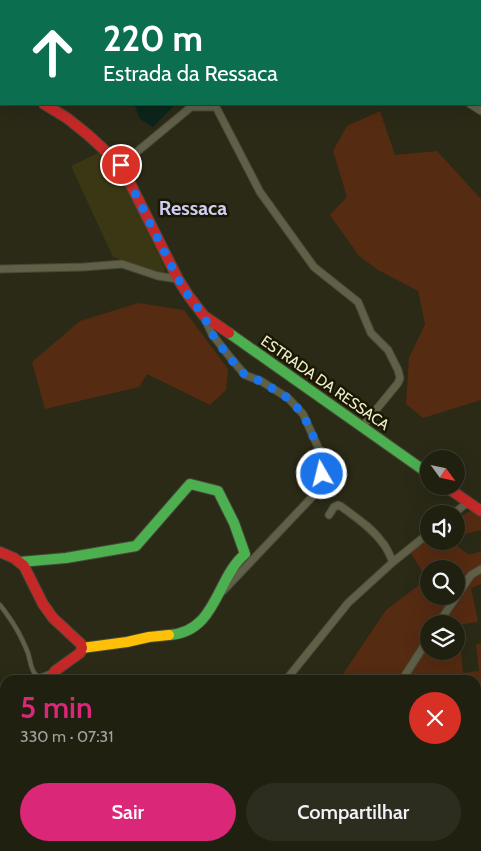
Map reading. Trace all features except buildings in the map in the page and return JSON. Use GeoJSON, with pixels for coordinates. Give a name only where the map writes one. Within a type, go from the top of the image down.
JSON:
{"type":"FeatureCollection","features":[{"type":"Feature","properties":{"kind":"street"},"geometry":{"type":"LineString","coordinates":[[46,105],[88,134],[121,165],[178,279]]}},
{"type":"Feature","properties":{"kind":"street"},"geometry":{"type":"LineString","coordinates":[[121,165],[192,105],[216,108],[260,192],[314,267],[358,302],[370,332],[388,350],[398,370],[400,378],[398,383],[362,426]]}},
{"type":"Feature","properties":{"kind":"street"},"geometry":{"type":"LineString","coordinates":[[0,269],[122,264],[158,276],[178,279]]}},
{"type":"Feature","properties":{"kind":"street","name":"ESTRADA DA RESSACA"},"geometry":{"type":"LineString","coordinates":[[178,279],[204,316],[420,468]]}},
{"type":"Feature","properties":{"kind":"street"},"geometry":{"type":"LineString","coordinates":[[204,316],[212,334],[245,375],[260,381],[288,398],[303,414],[318,447],[322,474],[314,495],[218,596]]}},
{"type":"Feature","properties":{"kind":"street"},"geometry":{"type":"LineString","coordinates":[[20,562],[66,558],[136,546],[190,484],[218,491],[234,523],[245,554],[239,559],[218,596],[198,624],[174,635],[149,637],[82,648]]}},
{"type":"Feature","properties":{"kind":"street"},"geometry":{"type":"LineString","coordinates":[[458,495],[481,511]]}},
{"type":"Feature","properties":{"kind":"street"},"geometry":{"type":"LineString","coordinates":[[464,505],[468,502]]}},
{"type":"Feature","properties":{"kind":"street"},"geometry":{"type":"LineString","coordinates":[[330,514],[334,507],[338,505],[349,512],[381,540],[393,562]]}},
{"type":"Feature","properties":{"kind":"street"},"geometry":{"type":"LineString","coordinates":[[290,675],[348,603],[420,540]]}},
{"type":"Feature","properties":{"kind":"street"},"geometry":{"type":"LineString","coordinates":[[0,552],[14,558],[24,566],[36,592],[53,618],[81,644],[80,653],[52,675]]}},
{"type":"Feature","properties":{"kind":"street"},"geometry":{"type":"LineString","coordinates":[[444,615],[471,575],[481,569]]}},
{"type":"Feature","properties":{"kind":"street"},"geometry":{"type":"LineString","coordinates":[[405,675],[420,652]]}},
{"type":"Feature","properties":{"kind":"lane"},"geometry":{"type":"LineString","coordinates":[[0,605],[21,636],[33,671],[37,675]]}},
{"type":"Feature","properties":{"kind":"lane"},"geometry":{"type":"LineString","coordinates":[[45,675],[55,671]]}},
{"type":"Feature","properties":{"kind":"shaded area"},"geometry":{"type":"Polygon","coordinates":[[[134,105],[175,105],[153,127],[140,119],[134,105]]]}},
{"type":"Feature","properties":{"kind":"shaded area"},"geometry":{"type":"Polygon","coordinates":[[[380,111],[395,155],[437,151],[481,199],[481,400],[423,418],[406,404],[409,358],[425,324],[418,291],[378,270],[359,256],[330,215],[347,197],[333,151],[347,126],[380,111]]]}},
{"type":"Feature","properties":{"kind":"shaded area"},"geometry":{"type":"Polygon","coordinates":[[[102,151],[116,166],[165,268],[163,273],[113,257],[71,166],[102,151]]]}},
{"type":"Feature","properties":{"kind":"shaded area"},"geometry":{"type":"Polygon","coordinates":[[[138,303],[184,310],[228,369],[226,390],[210,405],[147,374],[139,387],[45,409],[32,362],[80,321],[138,303]]]}},
{"type":"Feature","properties":{"kind":"shaded area"},"geometry":{"type":"Polygon","coordinates":[[[472,510],[481,516],[481,530],[465,534],[465,514],[472,510]]]}},
{"type":"Feature","properties":{"kind":"shaded area"},"geometry":{"type":"Polygon","coordinates":[[[420,545],[420,550],[462,550],[469,555],[481,551],[481,584],[471,588],[478,622],[465,624],[465,615],[420,615],[420,660],[462,660],[463,673],[479,671],[476,644],[481,644],[481,675],[342,675],[386,610],[420,584],[420,605],[465,605],[465,560],[420,560],[420,568],[410,552],[420,545]]]}},
{"type":"Feature","properties":{"kind":"traffic: fast"},"geometry":{"type":"LineString","coordinates":[[229,333],[420,468]]}},
{"type":"Feature","properties":{"kind":"traffic: fast"},"geometry":{"type":"LineString","coordinates":[[20,562],[66,558],[136,546],[190,484],[218,491],[234,523],[245,554],[235,564],[214,602],[197,624],[185,632],[169,635]]}},
{"type":"Feature","properties":{"kind":"traffic: slow"},"geometry":{"type":"LineString","coordinates":[[82,648],[169,635]]}},
{"type":"Feature","properties":{"kind":"traffic: jam"},"geometry":{"type":"LineString","coordinates":[[46,105],[67,118],[121,165],[178,279],[188,295],[204,316],[229,333]]}},
{"type":"Feature","properties":{"kind":"traffic: jam"},"geometry":{"type":"LineString","coordinates":[[458,495],[481,511]]}},
{"type":"Feature","properties":{"kind":"traffic: jam"},"geometry":{"type":"LineString","coordinates":[[0,552],[14,558],[24,566],[43,604],[53,618],[81,644],[80,653],[52,675]]}},
{"type":"Feature","properties":{"kind":"district","name":"Ressaca"},"geometry":{"type":"Point","coordinates":[193,208]}},
{"type":"Feature","properties":{"kind":"route"},"geometry":{"type":"LineString","coordinates":[[121,165],[178,279],[204,316],[212,334],[228,356],[245,375],[260,381],[288,398],[303,414],[318,447],[322,474]]}}]}
